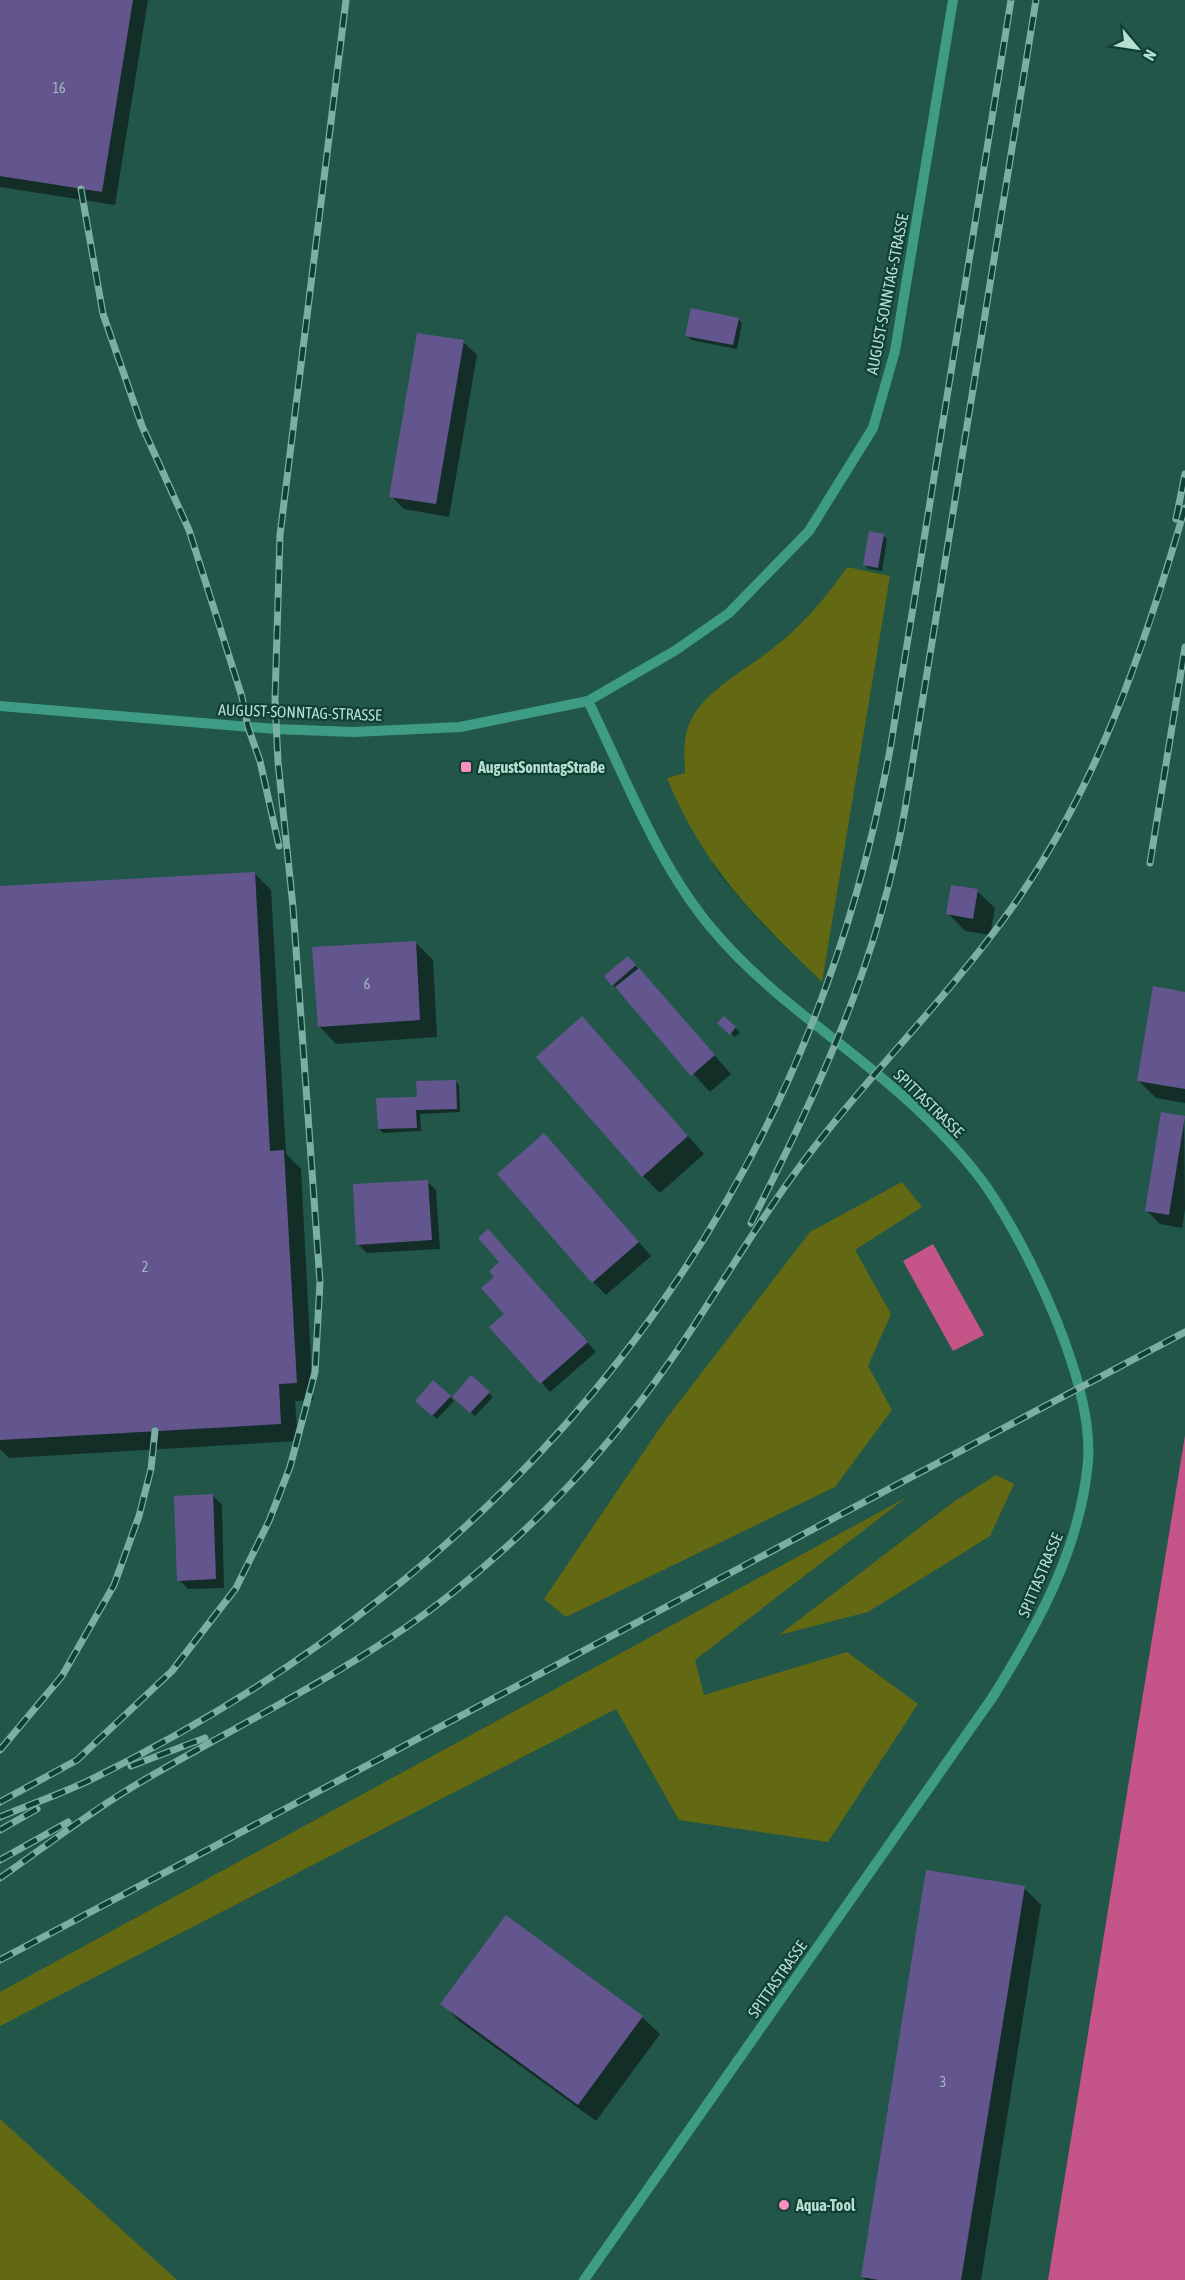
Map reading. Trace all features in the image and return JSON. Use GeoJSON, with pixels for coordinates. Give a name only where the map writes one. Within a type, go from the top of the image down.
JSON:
{"type":"FeatureCollection","features":[{"type":"Feature","properties":{"kind":"street","name":"AUGUST-SONNTAG-STRASSE"},"geometry":{"type":"LineString","coordinates":[[0,706],[248,727],[353,732],[460,727],[588,701],[676,650],[729,613],[808,531],[873,428],[895,351],[953,0]]}},
{"type":"Feature","properties":{"kind":"street","name":"SPITTASTRASSE"},"geometry":{"type":"LineString","coordinates":[[584,2280],[992,1698],[1024,1648],[1066,1561],[1079,1517],[1088,1459],[1083,1406],[1067,1351],[1028,1256],[988,1188],[917,1109],[766,984],[715,932],[681,888],[660,850],[588,701]]}},
{"type":"Feature","properties":{"kind":"shaded area"},"geometry":{"type":"Polygon","coordinates":[[[0,0],[1185,0],[1185,1435],[1048,2280],[0,2280],[0,0]],[[847,567],[823,603],[775,648],[685,773],[667,778],[719,874],[762,924],[821,981],[847,567]]]}},
{"type":"Feature","properties":{"kind":"shaded area"},"geometry":{"type":"Polygon","coordinates":[[[847,567],[890,576],[822,982],[774,935],[732,889],[697,838],[667,778],[685,773],[684,752],[687,731],[699,708],[718,689],[793,631],[822,601],[847,567]]]}},
{"type":"Feature","properties":{"kind":"shaded area"},"geometry":{"type":"Polygon","coordinates":[[[902,1182],[922,1207],[855,1250],[891,1314],[868,1366],[892,1410],[835,1487],[566,1617],[544,1599],[666,1419],[810,1232],[902,1182]]]}},
{"type":"Feature","properties":{"kind":"shaded area"},"geometry":{"type":"Polygon","coordinates":[[[933,1244],[984,1335],[953,1351],[903,1261],[933,1244]]]}},
{"type":"Feature","properties":{"kind":"shaded area"},"geometry":{"type":"Polygon","coordinates":[[[1185,1435],[1185,2280],[1048,2280],[1185,1435]]]}},
{"type":"Feature","properties":{"kind":"shaded area"},"geometry":{"type":"Polygon","coordinates":[[[996,1475],[1014,1484],[990,1536],[868,1612],[779,1635],[952,1503],[996,1475]]]}},
{"type":"Feature","properties":{"kind":"shaded area"},"geometry":{"type":"Polygon","coordinates":[[[907,1497],[695,1660],[704,1695],[847,1652],[918,1704],[828,1842],[679,1820],[616,1709],[0,2026],[0,1992],[907,1497]]]}},
{"type":"Feature","properties":{"kind":"shaded area"},"geometry":{"type":"Polygon","coordinates":[[[0,2119],[11,2129],[177,2280],[0,2280],[0,2119]]]}},
{"type":"Feature","properties":{"kind":"building"},"geometry":{"type":"Polygon","coordinates":[[[0,0],[133,0],[102,192],[0,176],[0,0]]]}},
{"type":"Feature","properties":{"kind":"building"},"geometry":{"type":"Polygon","coordinates":[[[691,308],[739,318],[733,345],[685,336],[691,308]]]}},
{"type":"Feature","properties":{"kind":"building"},"geometry":{"type":"Polygon","coordinates":[[[417,333],[464,340],[436,504],[389,497],[417,333]]]}},
{"type":"Feature","properties":{"kind":"building"},"geometry":{"type":"Polygon","coordinates":[[[869,531],[884,534],[878,568],[863,565],[869,531]]]}},
{"type":"Feature","properties":{"kind":"building"},"geometry":{"type":"Polygon","coordinates":[[[255,872],[270,1151],[284,1150],[297,1383],[279,1384],[281,1424],[0,1440],[0,886],[255,872]]]}},
{"type":"Feature","properties":{"kind":"building"},"geometry":{"type":"Polygon","coordinates":[[[951,885],[978,889],[973,919],[946,914],[951,885]]]}},
{"type":"Feature","properties":{"kind":"building"},"geometry":{"type":"Polygon","coordinates":[[[416,941],[420,1020],[318,1027],[312,947],[416,941]]]}},
{"type":"Feature","properties":{"kind":"building"},"geometry":{"type":"Polygon","coordinates":[[[628,956],[636,965],[612,986],[604,976],[628,956]]]}},
{"type":"Feature","properties":{"kind":"building"},"geometry":{"type":"Polygon","coordinates":[[[639,968],[715,1055],[691,1076],[615,987],[639,968]]]}},
{"type":"Feature","properties":{"kind":"building"},"geometry":{"type":"Polygon","coordinates":[[[1153,986],[1185,992],[1185,1089],[1137,1081],[1153,986]]]}},
{"type":"Feature","properties":{"kind":"building"},"geometry":{"type":"Polygon","coordinates":[[[582,1016],[688,1136],[642,1177],[536,1057],[582,1016]]]}},
{"type":"Feature","properties":{"kind":"building"},"geometry":{"type":"Polygon","coordinates":[[[724,1016],[736,1027],[730,1035],[717,1023],[724,1016]]]}},
{"type":"Feature","properties":{"kind":"building"},"geometry":{"type":"Polygon","coordinates":[[[456,1080],[457,1109],[416,1110],[417,1128],[378,1129],[376,1098],[417,1097],[416,1081],[456,1080]]]}},
{"type":"Feature","properties":{"kind":"building"},"geometry":{"type":"Polygon","coordinates":[[[1161,1112],[1185,1116],[1169,1215],[1145,1211],[1161,1112]]]}},
{"type":"Feature","properties":{"kind":"building"},"geometry":{"type":"Polygon","coordinates":[[[544,1133],[639,1242],[592,1283],[497,1174],[544,1133]]]}},
{"type":"Feature","properties":{"kind":"building"},"geometry":{"type":"Polygon","coordinates":[[[428,1180],[432,1240],[356,1245],[353,1184],[428,1180]]]}},
{"type":"Feature","properties":{"kind":"building"},"geometry":{"type":"Polygon","coordinates":[[[488,1229],[588,1342],[540,1384],[489,1327],[504,1314],[481,1288],[494,1277],[489,1271],[499,1262],[478,1238],[488,1229]]]}},
{"type":"Feature","properties":{"kind":"building"},"geometry":{"type":"Polygon","coordinates":[[[471,1375],[490,1392],[470,1413],[452,1397],[471,1375]]]}},
{"type":"Feature","properties":{"kind":"building"},"geometry":{"type":"Polygon","coordinates":[[[433,1380],[451,1396],[432,1416],[415,1401],[433,1380]]]}},
{"type":"Feature","properties":{"kind":"building"},"geometry":{"type":"Polygon","coordinates":[[[213,1494],[216,1579],[177,1581],[174,1496],[213,1494]]]}},
{"type":"Feature","properties":{"kind":"building"},"geometry":{"type":"Polygon","coordinates":[[[926,1870],[1025,1886],[961,2280],[879,2280],[861,2277],[926,1870]]]}},
{"type":"Feature","properties":{"kind":"building"},"geometry":{"type":"Polygon","coordinates":[[[506,1915],[643,2016],[578,2105],[440,2004],[506,1915]]]}},
{"type":"Feature","properties":{"kind":"railway"},"geometry":{"type":"LineString","coordinates":[[0,1802],[77,1760],[172,1671],[236,1588],[269,1521],[290,1467],[315,1372],[320,1282],[293,907],[278,762],[275,699],[280,535],[346,0]]}},
{"type":"Feature","properties":{"kind":"railway"},"geometry":{"type":"LineString","coordinates":[[0,1817],[88,1781],[242,1696],[382,1598],[508,1486],[618,1362],[712,1225],[790,1076],[850,916],[891,744],[1011,0]]}},
{"type":"Feature","properties":{"kind":"railway"},"geometry":{"type":"LineString","coordinates":[[751,1223],[801,1121],[844,1022],[863,971],[894,866],[1036,0]]}},
{"type":"Feature","properties":{"kind":"railway"},"geometry":{"type":"LineString","coordinates":[[81,189],[103,314],[142,426],[189,530],[242,697],[248,727],[260,761],[279,846]]}},
{"type":"Feature","properties":{"kind":"railway"},"geometry":{"type":"LineString","coordinates":[[1176,519],[1185,474]]}},
{"type":"Feature","properties":{"kind":"railway"},"geometry":{"type":"LineString","coordinates":[[0,1878],[121,1794],[338,1671],[414,1621],[482,1569],[540,1515],[594,1458],[668,1364],[760,1223],[818,1142],[985,944],[1042,862],[1069,815],[1115,716],[1152,614],[1185,508]]}},
{"type":"Feature","properties":{"kind":"railway"},"geometry":{"type":"LineString","coordinates":[[1150,863],[1185,647]]}},
{"type":"Feature","properties":{"kind":"railway"},"geometry":{"type":"LineString","coordinates":[[0,1960],[1185,1332]]}},
{"type":"Feature","properties":{"kind":"railway"},"geometry":{"type":"LineString","coordinates":[[0,1750],[62,1676],[114,1585],[139,1516],[151,1469],[155,1431]]}},
{"type":"Feature","properties":{"kind":"railway"},"geometry":{"type":"LineString","coordinates":[[131,1766],[205,1738]]}},
{"type":"Feature","properties":{"kind":"railway"},"geometry":{"type":"LineString","coordinates":[[0,1830],[37,1809]]}},
{"type":"Feature","properties":{"kind":"railway"},"geometry":{"type":"LineString","coordinates":[[0,1860],[68,1822]]}},
{"type":"Feature","properties":{"kind":"place","name":"AugustSonntagStraße"},"geometry":{"type":"Point","coordinates":[466,767]}},
{"type":"Feature","properties":{"kind":"place","name":"Aqua-Tool"},"geometry":{"type":"Point","coordinates":[784,2205]}}]}
